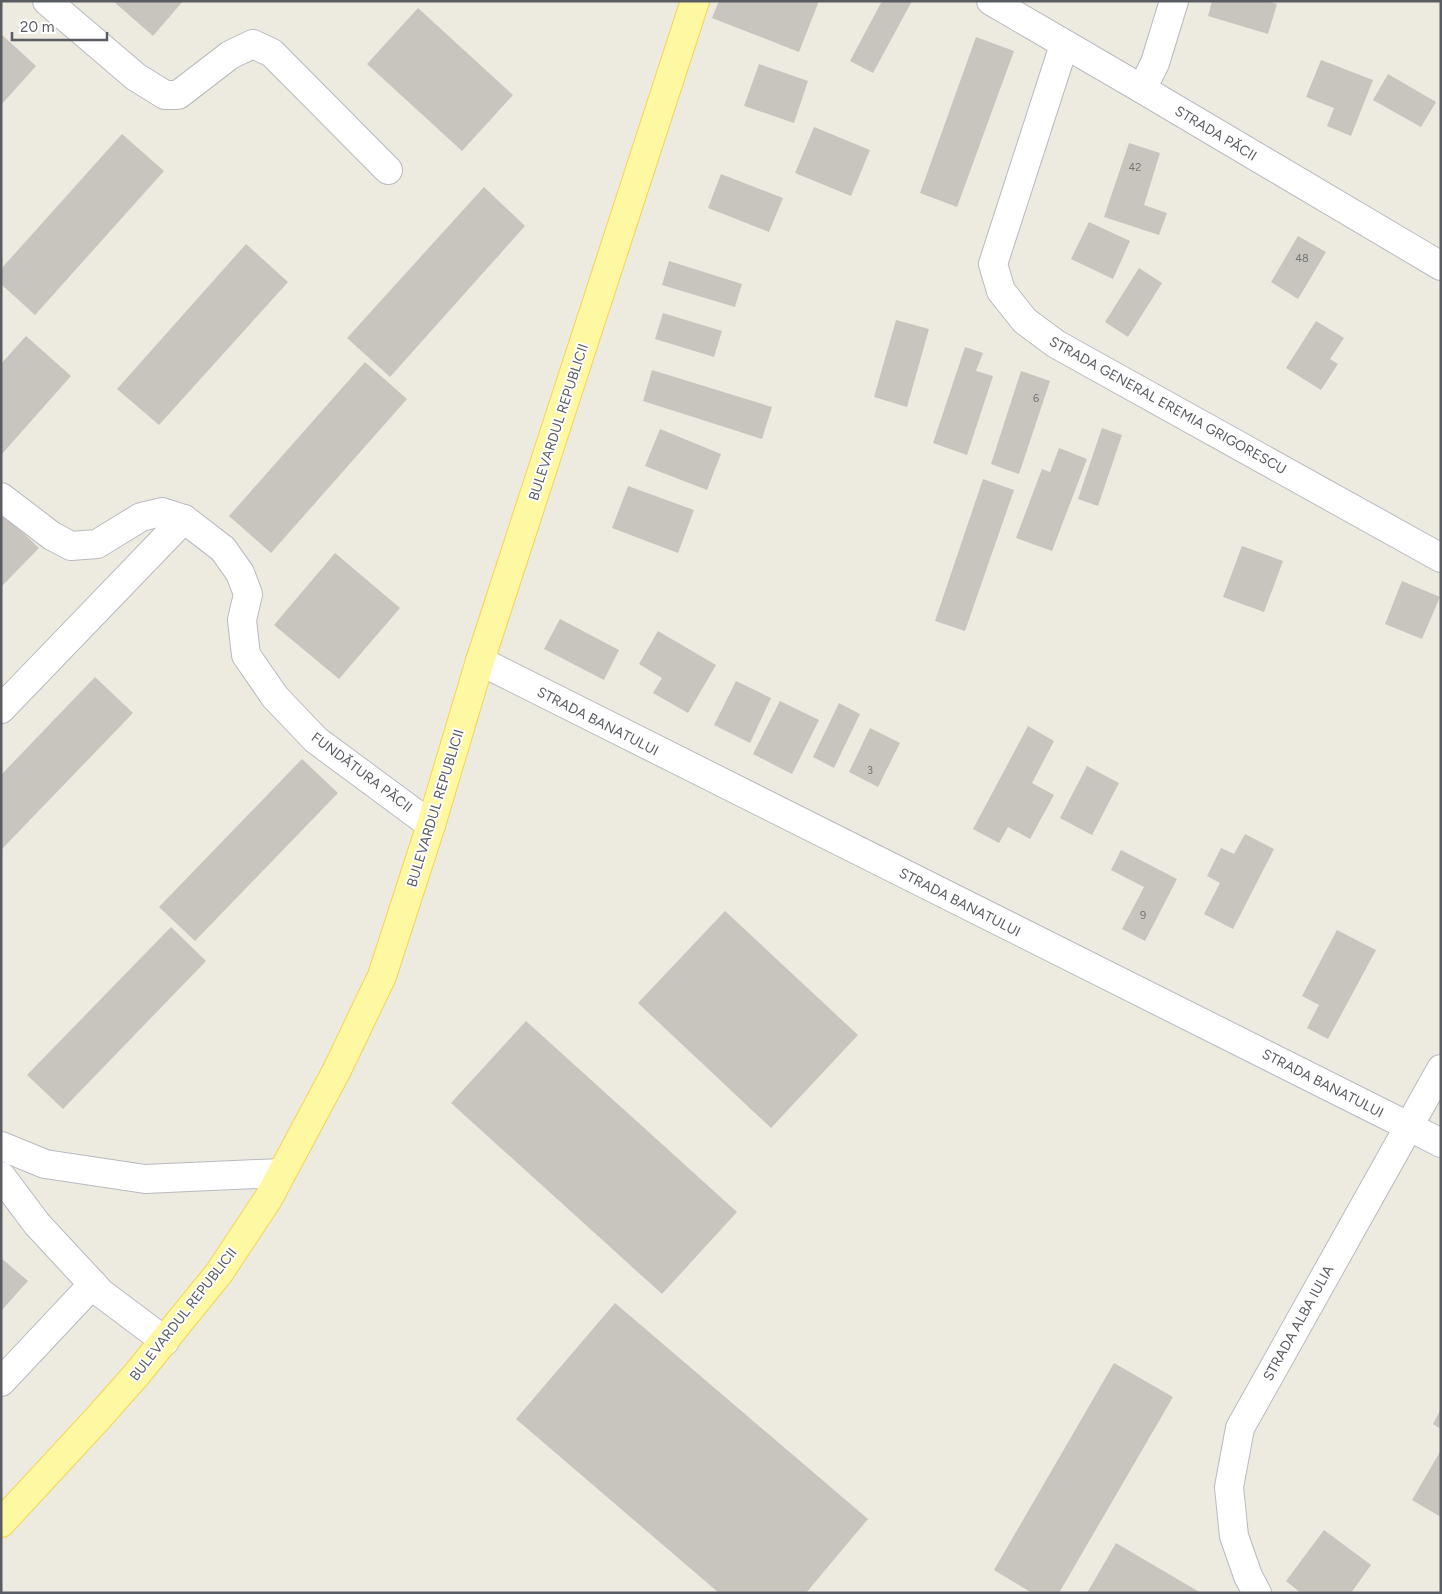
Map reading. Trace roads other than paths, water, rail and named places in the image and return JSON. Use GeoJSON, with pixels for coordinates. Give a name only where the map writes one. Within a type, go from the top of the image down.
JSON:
{"type":"FeatureCollection","features":[{"type":"Feature","properties":{"kind":"main road","name":"BULEVARDUL REPUBLICII"},"geometry":{"type":"LineString","coordinates":[[1,1523],[99,1417],[165,1341],[219,1272],[268,1199],[337,1070],[382,976],[431,825],[480,661],[695,1]]}},
{"type":"Feature","properties":{"kind":"street"},"geometry":{"type":"LineString","coordinates":[[47,1],[136,78],[165,95],[178,95],[230,55],[252,44],[272,53],[388,170]]}},
{"type":"Feature","properties":{"kind":"street","name":"STRADA PĂCII"},"geometry":{"type":"LineString","coordinates":[[991,1],[1441,266]]}},
{"type":"Feature","properties":{"kind":"street"},"geometry":{"type":"LineString","coordinates":[[1142,89],[1155,63],[1174,1]]}},
{"type":"Feature","properties":{"kind":"street","name":"STRADA GENERAL EREMIA GRIGORESCU"},"geometry":{"type":"LineString","coordinates":[[1064,45],[993,264],[1001,291],[1025,321],[1056,344],[1441,558]]}},
{"type":"Feature","properties":{"kind":"street","name":"FUNDĂTURA PĂCII"},"geometry":{"type":"LineString","coordinates":[[1,497],[52,536],[71,546],[97,544],[141,517],[162,512],[184,519],[223,549],[240,573],[248,594],[242,620],[246,655],[275,697],[316,740],[431,825]]}},
{"type":"Feature","properties":{"kind":"street"},"geometry":{"type":"LineString","coordinates":[[1,709],[184,519]]}},
{"type":"Feature","properties":{"kind":"street","name":"STRADA BANATULUI"},"geometry":{"type":"LineString","coordinates":[[480,661],[1441,1144]]}},
{"type":"Feature","properties":{"kind":"street","name":"STRADA ALBA IULIA"},"geometry":{"type":"LineString","coordinates":[[1257,1593],[1248,1576],[1234,1536],[1229,1488],[1240,1428],[1441,1069]]}},
{"type":"Feature","properties":{"kind":"street"},"geometry":{"type":"LineString","coordinates":[[1,1146],[45,1164],[145,1179],[281,1173]]}},
{"type":"Feature","properties":{"kind":"street"},"geometry":{"type":"LineString","coordinates":[[2,1178],[37,1224],[101,1293],[165,1341]]}},
{"type":"Feature","properties":{"kind":"street"},"geometry":{"type":"LineString","coordinates":[[1,1382],[93,1284]]}}]}
